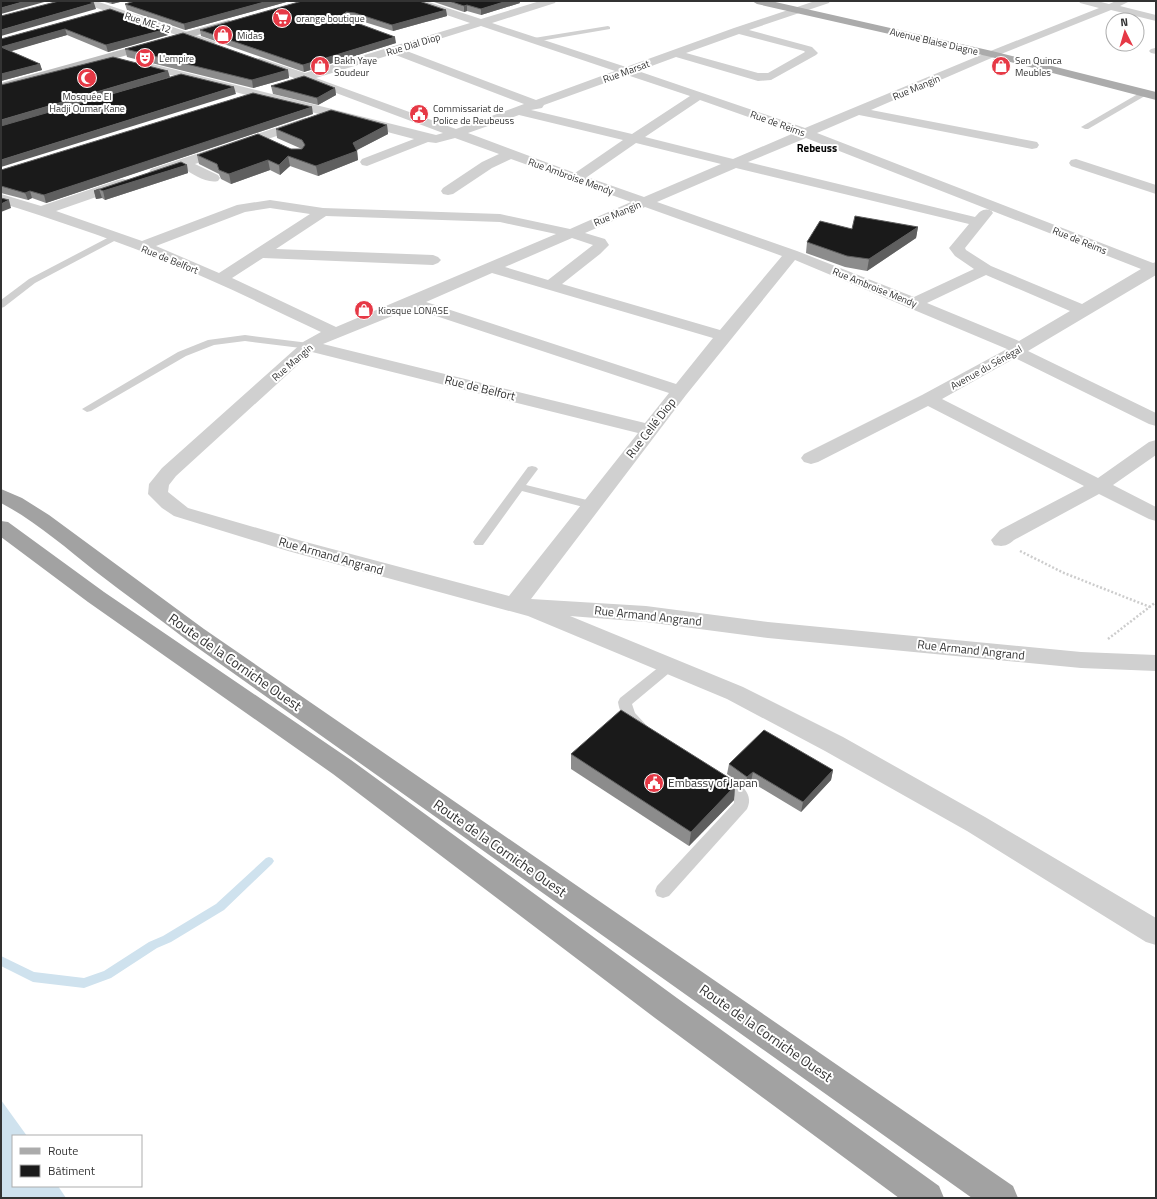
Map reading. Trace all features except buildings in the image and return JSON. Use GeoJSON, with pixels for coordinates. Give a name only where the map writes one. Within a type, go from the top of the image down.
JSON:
{"type":"FeatureCollection","features":[{"type":"Feature","properties":{"kind":"highway","name":"Route de la Corniche Ouest"},"geometry":{"type":"LineString","coordinates":[[1,495],[68,538],[135,591],[196,635],[1001,1198]]}},
{"type":"Feature","properties":{"kind":"highway","name":"Route de la Corniche Ouest"},"geometry":{"type":"LineString","coordinates":[[1,527],[96,597],[342,767],[666,1008],[927,1198]]}},
{"type":"Feature","properties":{"kind":"main road","name":"Avenue Blaise Diagne"},"geometry":{"type":"LineString","coordinates":[[757,1],[992,54],[1151,94]]}},
{"type":"Feature","properties":{"kind":"main road"},"geometry":{"type":"LineString","coordinates":[[1,87],[240,20]]}},
{"type":"Feature","properties":{"kind":"street","name":"Rue ME-12"},"geometry":{"type":"LineString","coordinates":[[86,1],[188,35]]}},
{"type":"Feature","properties":{"kind":"street","name":"Rue de Reims"},"geometry":{"type":"LineString","coordinates":[[416,1],[625,72],[699,95],[806,133],[1155,269]]}},
{"type":"Feature","properties":{"kind":"street","name":"Rue Dial Diop"},"geometry":{"type":"LineString","coordinates":[[230,101],[551,1]]}},
{"type":"Feature","properties":{"kind":"street","name":"Rue Marsat"},"geometry":{"type":"LineString","coordinates":[[427,138],[436,139],[457,134],[738,30],[825,1]]}},
{"type":"Feature","properties":{"kind":"street"},"geometry":{"type":"LineString","coordinates":[[1084,1],[1156,18]]}},
{"type":"Feature","properties":{"kind":"street","name":"Rue Mangin"},"geometry":{"type":"LineString","coordinates":[[158,494],[159,484],[169,472],[309,346],[334,332],[411,302],[992,54],[1125,1]]}},
{"type":"Feature","properties":{"kind":"street"},"geometry":{"type":"LineString","coordinates":[[97,14],[126,5]]}},
{"type":"Feature","properties":{"kind":"street"},"geometry":{"type":"LineString","coordinates":[[675,53],[758,77],[771,76],[812,53],[808,49],[738,30]]}},
{"type":"Feature","properties":{"kind":"street"},"geometry":{"type":"LineString","coordinates":[[188,35],[225,48]]}},
{"type":"Feature","properties":{"kind":"street"},"geometry":{"type":"LineString","coordinates":[[393,37],[413,44]]}},
{"type":"Feature","properties":{"kind":"street"},"geometry":{"type":"LineString","coordinates":[[394,50],[538,105]]}},
{"type":"Feature","properties":{"kind":"street","name":"Rue Ambroise Mendy"},"geometry":{"type":"LineString","coordinates":[[247,56],[576,178],[792,254],[914,303],[1017,350],[1156,420]]}},
{"type":"Feature","properties":{"kind":"street"},"geometry":{"type":"LineString","coordinates":[[109,57],[427,138]]}},
{"type":"Feature","properties":{"kind":"street"},"geometry":{"type":"LineString","coordinates":[[576,178],[699,95]]}},
{"type":"Feature","properties":{"kind":"street"},"geometry":{"type":"LineString","coordinates":[[858,111],[1032,145]]}},
{"type":"Feature","properties":{"kind":"street"},"geometry":{"type":"LineString","coordinates":[[519,112],[634,138],[978,222]]}},
{"type":"Feature","properties":{"kind":"street"},"geometry":{"type":"LineString","coordinates":[[41,211],[331,114]]}},
{"type":"Feature","properties":{"kind":"street"},"geometry":{"type":"LineString","coordinates":[[260,138],[279,146]]}},
{"type":"Feature","properties":{"kind":"street"},"geometry":{"type":"LineString","coordinates":[[367,162],[427,138]]}},
{"type":"Feature","properties":{"kind":"street"},"geometry":{"type":"LineString","coordinates":[[448,191],[487,165],[510,154]]}},
{"type":"Feature","properties":{"kind":"street"},"geometry":{"type":"LineString","coordinates":[[183,163],[213,178]]}},
{"type":"Feature","properties":{"kind":"street"},"geometry":{"type":"LineString","coordinates":[[1076,163],[1156,190]]}},
{"type":"Feature","properties":{"kind":"street","name":"Rue de Belfort"},"geometry":{"type":"LineString","coordinates":[[1,198],[141,247],[220,279],[334,332]]}},
{"type":"Feature","properties":{"kind":"street"},"geometry":{"type":"LineString","coordinates":[[141,247],[253,206],[282,205],[323,212],[500,218],[570,233],[600,242],[601,245],[549,286]]}},
{"type":"Feature","properties":{"kind":"street"},"geometry":{"type":"LineString","coordinates":[[994,206],[978,222],[957,248],[960,253],[986,269],[1083,311]]}},
{"type":"Feature","properties":{"kind":"street"},"geometry":{"type":"LineString","coordinates":[[220,279],[323,212]]}},
{"type":"Feature","properties":{"kind":"street"},"geometry":{"type":"LineString","coordinates":[[260,253],[433,260]]}},
{"type":"Feature","properties":{"kind":"street","name":"Rue Cellé Diop"},"geometry":{"type":"LineString","coordinates":[[514,606],[680,391],[792,254]]}},
{"type":"Feature","properties":{"kind":"street"},"geometry":{"type":"LineString","coordinates":[[491,268],[724,336]]}},
{"type":"Feature","properties":{"kind":"street"},"geometry":{"type":"LineString","coordinates":[[914,303],[986,269]]}},
{"type":"Feature","properties":{"kind":"street","name":"Avenue du Sénégal"},"geometry":{"type":"LineString","coordinates":[[811,458],[928,399],[1017,350],[1155,269]]}},
{"type":"Feature","properties":{"kind":"street"},"geometry":{"type":"LineString","coordinates":[[411,302],[680,391]]}},
{"type":"Feature","properties":{"kind":"street","name":"Rue de Belfort"},"geometry":{"type":"LineString","coordinates":[[309,346],[650,430]]}},
{"type":"Feature","properties":{"kind":"street"},"geometry":{"type":"LineString","coordinates":[[928,399],[1156,516]]}},
{"type":"Feature","properties":{"kind":"street"},"geometry":{"type":"LineString","coordinates":[[1001,540],[1007,535],[1099,486],[1156,446]]}},
{"type":"Feature","properties":{"kind":"street","name":"Rue Armand Angrand"},"geometry":{"type":"LineString","coordinates":[[158,494],[169,504],[189,514],[309,551],[514,606],[646,614],[768,630],[1081,660],[1156,663]]}},
{"type":"Feature","properties":{"kind":"street"},"geometry":{"type":"LineString","coordinates":[[514,606],[536,611],[734,693],[834,744],[976,824],[1156,933]]}},
{"type":"Feature","properties":{"kind":"lane"},"geometry":{"type":"LineString","coordinates":[[534,40],[608,28]]}},
{"type":"Feature","properties":{"kind":"lane"},"geometry":{"type":"LineString","coordinates":[[171,81],[186,76]]}},
{"type":"Feature","properties":{"kind":"lane"},"geometry":{"type":"LineString","coordinates":[[1086,127],[1151,94]]}},
{"type":"Feature","properties":{"kind":"lane"},"geometry":{"type":"LineString","coordinates":[[1,305],[37,278],[114,237]]}},
{"type":"Feature","properties":{"kind":"lane"},"geometry":{"type":"LineString","coordinates":[[87,409],[182,354],[212,342],[245,338],[309,346]]}},
{"type":"Feature","properties":{"kind":"lane"},"geometry":{"type":"LineString","coordinates":[[479,542],[532,469]]}},
{"type":"Feature","properties":{"kind":"lane"},"geometry":{"type":"LineString","coordinates":[[519,487],[591,505]]}},
{"type":"Feature","properties":{"kind":"lane"},"geometry":{"type":"LineString","coordinates":[[653,735],[634,722],[627,712],[625,702],[669,666]]}},
{"type":"Feature","properties":{"kind":"lane"},"geometry":{"type":"LineString","coordinates":[[664,891],[742,806],[743,799],[739,791],[706,770]]}},
{"type":"Feature","properties":{"kind":"path"},"geometry":{"type":"LineString","coordinates":[[1001,540],[1064,574],[1150,607]]}},
{"type":"Feature","properties":{"kind":"path"},"geometry":{"type":"LineString","coordinates":[[1081,660],[1156,602]]}},
{"type":"Feature","properties":{"kind":"water"},"geometry":{"type":"Polygon","coordinates":[[[1,1100],[26,1135],[12,1135],[12,1187],[59,1187],[66,1198],[1,1198],[1,1100]]]}},
{"type":"Feature","properties":{"kind":"waterway"},"geometry":{"type":"LineString","coordinates":[[1,961],[33,977],[84,983],[107,975],[153,945],[167,939],[220,907],[269,861]]}},
{"type":"Feature","properties":{"kind":"place","name":"orange boutique"},"geometry":{"type":"Point","coordinates":[282,18]}},
{"type":"Feature","properties":{"kind":"place","name":"Midas"},"geometry":{"type":"Point","coordinates":[223,35]}},
{"type":"Feature","properties":{"kind":"place","name":"L'empire"},"geometry":{"type":"Point","coordinates":[145,58]}},
{"type":"Feature","properties":{"kind":"place","name":"Bakh Yaye Soudeur"},"geometry":{"type":"Point","coordinates":[320,66]}},
{"type":"Feature","properties":{"kind":"place","name":"Sen Quinca Meubles"},"geometry":{"type":"Point","coordinates":[1001,66]}},
{"type":"Feature","properties":{"kind":"place","name":"Mosquée El Hadji Oumar Kane"},"geometry":{"type":"Point","coordinates":[87,78]}},
{"type":"Feature","properties":{"kind":"place","name":"Commissariat de Police de Reubeuss"},"geometry":{"type":"Point","coordinates":[419,114]}},
{"type":"Feature","properties":{"kind":"place","name":"Kiosque LONASE"},"geometry":{"type":"Point","coordinates":[364,310]}},
{"type":"Feature","properties":{"kind":"place","name":"Embassy of Japan"},"geometry":{"type":"Point","coordinates":[654,783]}},
{"type":"Feature","properties":{"kind":"district","name":"Rebeuss"},"geometry":{"type":"Point","coordinates":[817,148]}}]}
